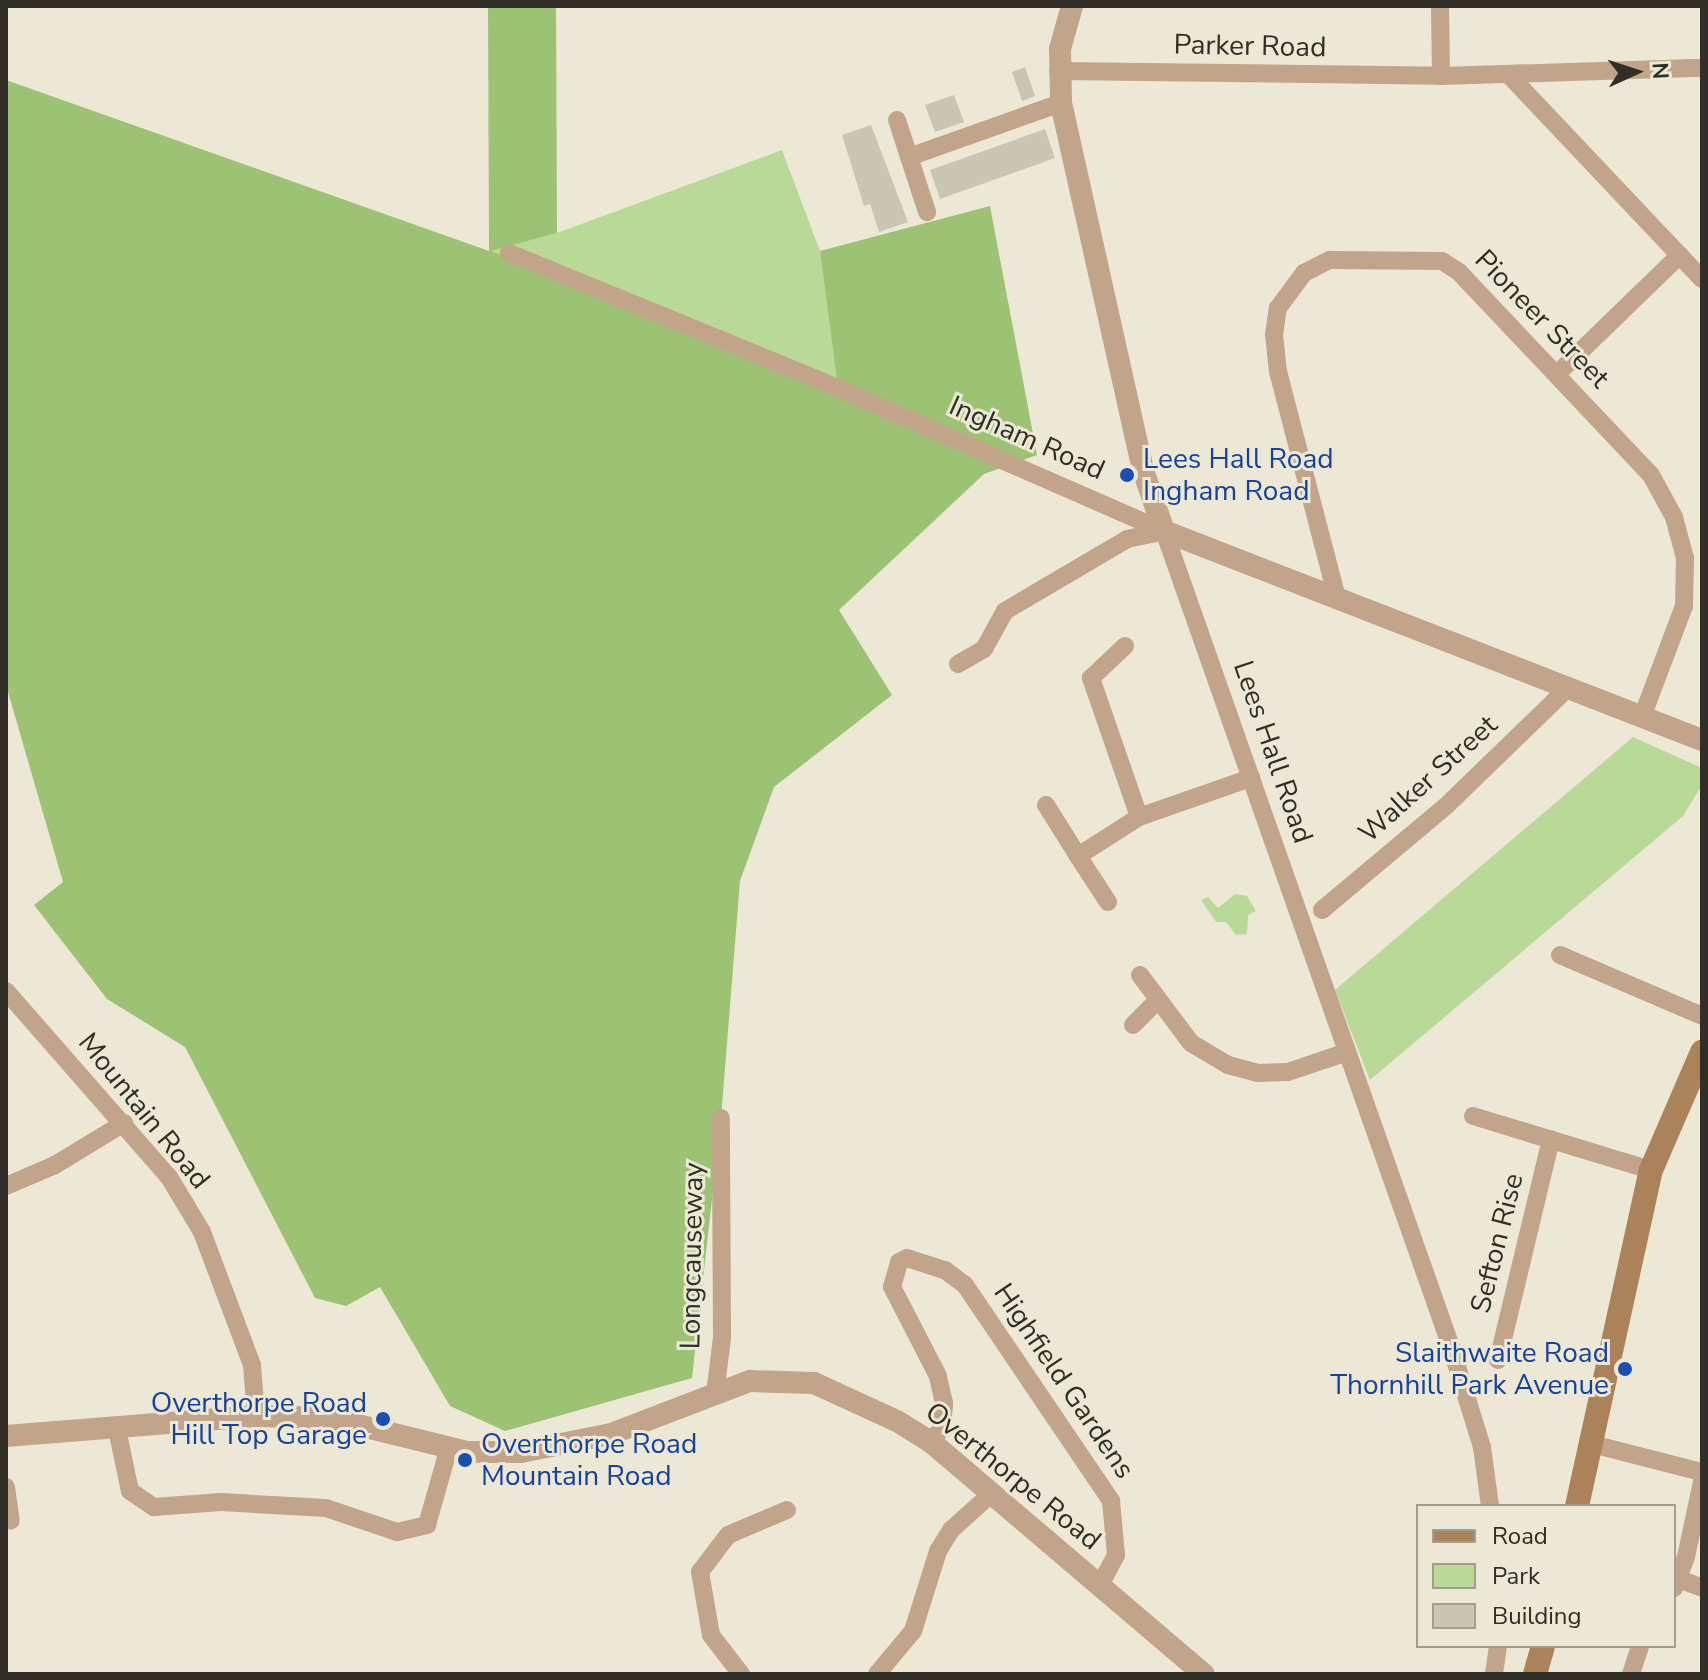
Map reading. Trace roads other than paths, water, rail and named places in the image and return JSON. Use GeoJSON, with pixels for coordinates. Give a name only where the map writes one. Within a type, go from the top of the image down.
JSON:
{"type":"FeatureCollection","features":[{"type":"Feature","properties":{"kind":"main road"},"geometry":{"type":"LineString","coordinates":[[1577,1504],[1651,1170],[1702,1052]]}},
{"type":"Feature","properties":{"kind":"main road"},"geometry":{"type":"LineString","coordinates":[[1535,1674],[1542,1648]]}},
{"type":"Feature","properties":{"kind":"street","name":"Lees Hall Road"},"geometry":{"type":"LineString","coordinates":[[1072,6],[1058,71],[1061,103],[1144,473],[1451,1347],[1482,1447],[1490,1504]]}},
{"type":"Feature","properties":{"kind":"street"},"geometry":{"type":"LineString","coordinates":[[1440,6],[1441,76]]}},
{"type":"Feature","properties":{"kind":"street","name":"Parker Road"},"geometry":{"type":"LineString","coordinates":[[1058,71],[1441,76],[1702,68]]}},
{"type":"Feature","properties":{"kind":"street"},"geometry":{"type":"LineString","coordinates":[[1509,75],[1702,279]]}},
{"type":"Feature","properties":{"kind":"street"},"geometry":{"type":"LineString","coordinates":[[909,157],[1061,103]]}},
{"type":"Feature","properties":{"kind":"street"},"geometry":{"type":"LineString","coordinates":[[897,120],[927,212]]}},
{"type":"Feature","properties":{"kind":"street","name":"Ingham Road"},"geometry":{"type":"LineString","coordinates":[[509,253],[814,378],[1164,531],[1702,740]]}},
{"type":"Feature","properties":{"kind":"street"},"geometry":{"type":"LineString","coordinates":[[1557,374],[1680,255]]}},
{"type":"Feature","properties":{"kind":"street","name":"Pioneer Street"},"geometry":{"type":"LineString","coordinates":[[1337,598],[1278,372],[1275,321],[1293,283],[1330,260],[1442,261],[1557,374],[1658,487],[1680,537],[1694,588],[1642,717]]}},
{"type":"Feature","properties":{"kind":"street"},"geometry":{"type":"LineString","coordinates":[[958,664],[984,649],[1005,611],[1127,539],[1164,531]]}},
{"type":"Feature","properties":{"kind":"street"},"geometry":{"type":"LineString","coordinates":[[1125,646],[1091,678],[1139,817]]}},
{"type":"Feature","properties":{"kind":"street","name":"Walker Street"},"geometry":{"type":"LineString","coordinates":[[1322,910],[1446,806],[1569,687]]}},
{"type":"Feature","properties":{"kind":"street"},"geometry":{"type":"LineString","coordinates":[[1078,856],[1139,817],[1251,778]]}},
{"type":"Feature","properties":{"kind":"street"},"geometry":{"type":"LineString","coordinates":[[1046,805],[1108,902]]}},
{"type":"Feature","properties":{"kind":"street"},"geometry":{"type":"LineString","coordinates":[[1560,955],[1702,1016]]}},
{"type":"Feature","properties":{"kind":"street"},"geometry":{"type":"LineString","coordinates":[[1140,975],[1156,1002],[1202,1052],[1242,1070],[1288,1072],[1347,1052]]}},
{"type":"Feature","properties":{"kind":"street","name":"Mountain Road"},"geometry":{"type":"LineString","coordinates":[[6,991],[169,1177],[202,1232],[252,1365],[256,1416]]}},
{"type":"Feature","properties":{"kind":"street"},"geometry":{"type":"LineString","coordinates":[[1133,1025],[1156,1002]]}},
{"type":"Feature","properties":{"kind":"street"},"geometry":{"type":"LineString","coordinates":[[1473,1116],[1651,1170]]}},
{"type":"Feature","properties":{"kind":"street","name":"Longcauseway"},"geometry":{"type":"LineString","coordinates":[[715,1394],[722,1338],[721,1118]]}},
{"type":"Feature","properties":{"kind":"street"},"geometry":{"type":"LineString","coordinates":[[6,1186],[55,1165],[124,1123]]}},
{"type":"Feature","properties":{"kind":"street","name":"Sefton Rise"},"geometry":{"type":"LineString","coordinates":[[1498,1360],[1551,1139]]}},
{"type":"Feature","properties":{"kind":"street","name":"Highfield Gardens"},"geometry":{"type":"LineString","coordinates":[[931,1442],[942,1428],[944,1403],[938,1376],[892,1287],[899,1262],[907,1258],[945,1270],[965,1285],[1111,1501],[1116,1555],[1100,1585]]}},
{"type":"Feature","properties":{"kind":"street","name":"Overthorpe Road"},"geometry":{"type":"LineString","coordinates":[[6,1436],[256,1416],[329,1418],[449,1447],[521,1452],[611,1434],[750,1381],[814,1383],[897,1421],[931,1442],[1204,1674]]}},
{"type":"Feature","properties":{"kind":"street"},"geometry":{"type":"LineString","coordinates":[[117,1429],[130,1491],[154,1507],[221,1502],[326,1508],[397,1532],[427,1525],[449,1447]]}},
{"type":"Feature","properties":{"kind":"street"},"geometry":{"type":"LineString","coordinates":[[1592,1444],[1702,1472]]}},
{"type":"Feature","properties":{"kind":"street"},"geometry":{"type":"LineString","coordinates":[[1702,1482],[1677,1583],[1702,1588]]}},
{"type":"Feature","properties":{"kind":"street"},"geometry":{"type":"LineString","coordinates":[[6,1487],[11,1521]]}},
{"type":"Feature","properties":{"kind":"street"},"geometry":{"type":"LineString","coordinates":[[877,1674],[913,1631],[938,1551],[951,1530],[991,1494]]}},
{"type":"Feature","properties":{"kind":"street"},"geometry":{"type":"LineString","coordinates":[[741,1674],[711,1635],[700,1572],[728,1535],[787,1510]]}},
{"type":"Feature","properties":{"kind":"street"},"geometry":{"type":"LineString","coordinates":[[1494,1674],[1498,1648]]}},
{"type":"Feature","properties":{"kind":"street"},"geometry":{"type":"LineString","coordinates":[[1631,1674],[1639,1648]]}},
{"type":"Feature","properties":{"kind":"place","name":"Lees Hall Road Ingham Road"},"geometry":{"type":"Point","coordinates":[1127,475]}},
{"type":"Feature","properties":{"kind":"place","name":"Slaithwaite Road Thornhill Park Avenue"},"geometry":{"type":"Point","coordinates":[1625,1369]}},
{"type":"Feature","properties":{"kind":"place","name":"Overthorpe Road Hill Top Garage"},"geometry":{"type":"Point","coordinates":[383,1419]}},
{"type":"Feature","properties":{"kind":"place","name":"Overthorpe Road Mountain Road"},"geometry":{"type":"Point","coordinates":[465,1460]}}]}
